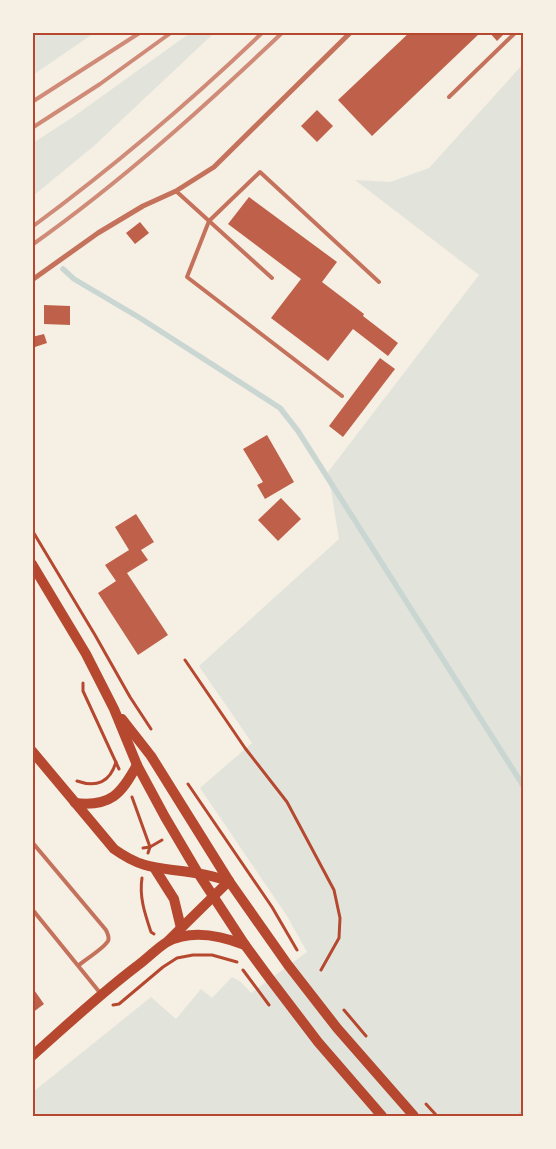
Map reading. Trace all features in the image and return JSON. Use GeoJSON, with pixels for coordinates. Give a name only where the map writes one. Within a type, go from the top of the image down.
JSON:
{"type":"FeatureCollection","features":[{"type":"Feature","properties":{"kind":"main road"},"geometry":{"type":"LineString","coordinates":[[32,564],[81,646],[114,709],[137,765],[165,817],[213,897],[245,945],[318,1042],[382,1116]]}},
{"type":"Feature","properties":{"kind":"main road"},"geometry":{"type":"LineString","coordinates":[[114,709],[151,756],[229,881],[288,966],[337,1028],[414,1116]]}},
{"type":"Feature","properties":{"kind":"main road"},"geometry":{"type":"LineString","coordinates":[[34,758],[76,803],[114,849],[129,860],[155,869],[198,873],[229,881]]}},
{"type":"Feature","properties":{"kind":"main road"},"geometry":{"type":"LineString","coordinates":[[76,803],[93,804],[109,800],[121,792],[137,765]]}},
{"type":"Feature","properties":{"kind":"main road"},"geometry":{"type":"LineString","coordinates":[[155,869],[174,899],[181,928]]}},
{"type":"Feature","properties":{"kind":"main road"},"geometry":{"type":"LineString","coordinates":[[32,1056],[101,994],[168,942],[229,881]]}},
{"type":"Feature","properties":{"kind":"main road"},"geometry":{"type":"LineString","coordinates":[[168,942],[186,936],[213,936],[245,945]]}},
{"type":"Feature","properties":{"kind":"street"},"geometry":{"type":"LineString","coordinates":[[32,280],[98,233],[143,206],[176,191],[214,167],[351,32]]}},
{"type":"Feature","properties":{"kind":"lane"},"geometry":{"type":"LineString","coordinates":[[449,97],[516,32]]}},
{"type":"Feature","properties":{"kind":"lane"},"geometry":{"type":"LineString","coordinates":[[342,396],[187,277],[209,220],[260,172],[379,282]]}},
{"type":"Feature","properties":{"kind":"lane"},"geometry":{"type":"LineString","coordinates":[[176,191],[272,278]]}},
{"type":"Feature","properties":{"kind":"lane"},"geometry":{"type":"LineString","coordinates":[[32,842],[106,930],[108,941],[79,965]]}},
{"type":"Feature","properties":{"kind":"lane"},"geometry":{"type":"LineString","coordinates":[[32,909],[101,994]]}},
{"type":"Feature","properties":{"kind":"path"},"geometry":{"type":"LineString","coordinates":[[32,530],[95,634],[130,697],[155,735]]}},
{"type":"Feature","properties":{"kind":"path"},"geometry":{"type":"LineString","coordinates":[[185,660],[240,740],[287,802],[334,890],[340,918],[339,938],[321,970]]}},
{"type":"Feature","properties":{"kind":"path"},"geometry":{"type":"LineString","coordinates":[[72,779],[84,784],[94,785],[109,778],[116,762],[83,691]]}},
{"type":"Feature","properties":{"kind":"path"},"geometry":{"type":"LineString","coordinates":[[187,782],[272,907],[301,956]]}},
{"type":"Feature","properties":{"kind":"path"},"geometry":{"type":"LineString","coordinates":[[127,784],[150,847],[161,841]]}},
{"type":"Feature","properties":{"kind":"path"},"geometry":{"type":"LineString","coordinates":[[142,878],[144,909],[151,932]]}},
{"type":"Feature","properties":{"kind":"path"},"geometry":{"type":"LineString","coordinates":[[177,958],[193,955],[212,955],[237,962],[256,989]]}},
{"type":"Feature","properties":{"kind":"path"},"geometry":{"type":"LineString","coordinates":[[342,1008],[367,1037]]}},
{"type":"Feature","properties":{"kind":"path"},"geometry":{"type":"LineString","coordinates":[[424,1102],[437,1116]]}},
{"type":"Feature","properties":{"kind":"shaded area"},"geometry":{"type":"Polygon","coordinates":[[[33,32],[94,32],[94,33],[33,75],[33,32]]]}},
{"type":"Feature","properties":{"kind":"shaded area"},"geometry":{"type":"Polygon","coordinates":[[[190,33],[214,33],[95,145],[33,196],[33,143],[73,117],[190,33]]]}},
{"type":"Feature","properties":{"kind":"shaded area"},"geometry":{"type":"Polygon","coordinates":[[[523,64],[523,1116],[33,1116],[33,1092],[151,997],[176,1019],[201,989],[212,998],[232,977],[241,982],[251,993],[307,952],[287,916],[200,788],[252,743],[199,666],[339,539],[328,472],[479,275],[355,180],[390,182],[429,168],[523,64]]]}},
{"type":"Feature","properties":{"kind":"building"},"geometry":{"type":"Polygon","coordinates":[[[410,32],[481,32],[372,136],[338,100],[410,32]]]}},
{"type":"Feature","properties":{"kind":"building"},"geometry":{"type":"Polygon","coordinates":[[[489,32],[506,32],[497,41],[489,32]]]}},
{"type":"Feature","properties":{"kind":"building"},"geometry":{"type":"Polygon","coordinates":[[[317,110],[333,126],[317,142],[301,126],[317,110]]]}},
{"type":"Feature","properties":{"kind":"building"},"geometry":{"type":"Polygon","coordinates":[[[249,197],[337,262],[322,282],[398,343],[388,356],[353,329],[328,361],[271,318],[301,279],[228,224],[249,197]]]}},
{"type":"Feature","properties":{"kind":"building"},"geometry":{"type":"Polygon","coordinates":[[[140,222],[149,233],[135,244],[126,233],[140,222]]]}},
{"type":"Feature","properties":{"kind":"building"},"geometry":{"type":"Polygon","coordinates":[[[44,305],[70,306],[70,325],[44,324],[44,305]]]}},
{"type":"Feature","properties":{"kind":"building"},"geometry":{"type":"Polygon","coordinates":[[[44,334],[47,343],[32,348],[32,337],[44,334]]]}},
{"type":"Feature","properties":{"kind":"building"},"geometry":{"type":"Polygon","coordinates":[[[380,358],[395,369],[343,437],[329,426],[380,358]]]}},
{"type":"Feature","properties":{"kind":"building"},"geometry":{"type":"Polygon","coordinates":[[[267,435],[294,482],[265,499],[257,485],[263,482],[243,449],[267,435]]]}},
{"type":"Feature","properties":{"kind":"building"},"geometry":{"type":"Polygon","coordinates":[[[281,498],[301,519],[278,541],[258,520],[281,498]]]}},
{"type":"Feature","properties":{"kind":"building"},"geometry":{"type":"Polygon","coordinates":[[[136,514],[154,542],[141,550],[148,560],[127,573],[168,635],[138,655],[98,593],[116,581],[105,565],[129,550],[115,527],[136,514]]]}},
{"type":"Feature","properties":{"kind":"building"},"geometry":{"type":"Polygon","coordinates":[[[32,987],[44,1004],[32,1013],[32,987]]]}},
{"type":"Feature","properties":{"kind":"waterway"},"geometry":{"type":"LineString","coordinates":[[63,269],[74,279],[140,318],[280,408],[298,431],[524,787]]}},
{"type":"Feature","properties":{"kind":"waterway"},"geometry":{"type":"LineString","coordinates":[[520,1116],[524,1112]]}},
{"type":"Feature","properties":{"kind":"railway"},"geometry":{"type":"LineString","coordinates":[[32,102],[141,32]]}},
{"type":"Feature","properties":{"kind":"railway"},"geometry":{"type":"LineString","coordinates":[[32,128],[100,84],[172,32]]}},
{"type":"Feature","properties":{"kind":"railway"},"geometry":{"type":"LineString","coordinates":[[32,227],[150,133],[208,84],[263,32]]}},
{"type":"Feature","properties":{"kind":"railway"},"geometry":{"type":"LineString","coordinates":[[32,245],[130,170],[283,32]]}}]}
